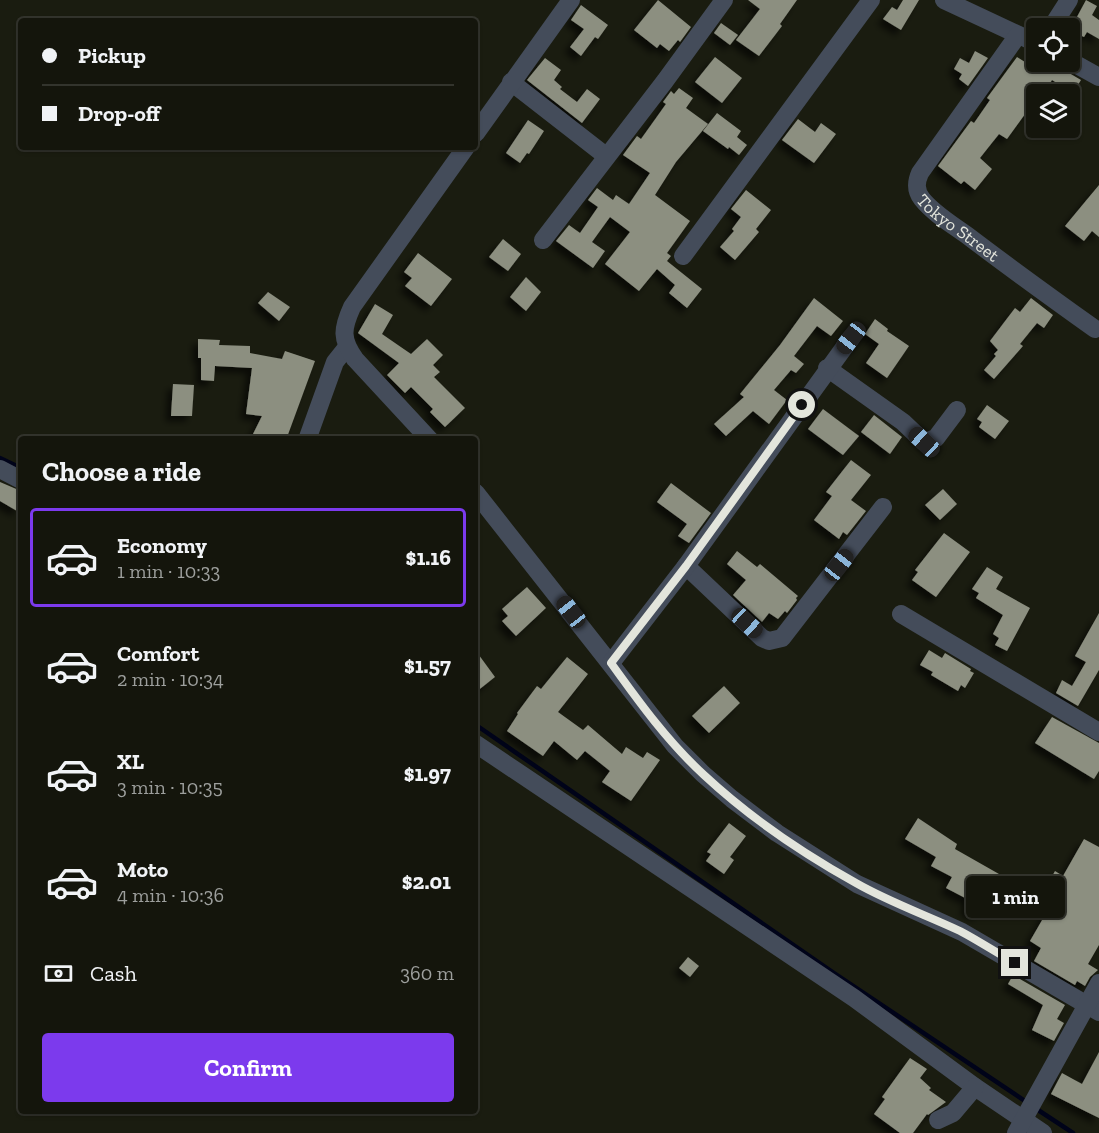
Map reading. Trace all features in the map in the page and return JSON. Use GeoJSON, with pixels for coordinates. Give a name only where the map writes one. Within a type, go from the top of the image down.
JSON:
{"type":"FeatureCollection","features":[{"type":"Feature","properties":{"kind":"street"},"geometry":{"type":"LineString","coordinates":[[478,131],[571,0]]}},
{"type":"Feature","properties":{"kind":"street"},"geometry":{"type":"LineString","coordinates":[[543,240],[724,0]]}},
{"type":"Feature","properties":{"kind":"street"},"geometry":{"type":"LineString","coordinates":[[683,256],[871,0]]}},
{"type":"Feature","properties":{"kind":"street"},"geometry":{"type":"LineString","coordinates":[[944,0],[1026,39]]}},
{"type":"Feature","properties":{"kind":"street"},"geometry":{"type":"LineString","coordinates":[[1058,18],[1069,0]]}},
{"type":"Feature","properties":{"kind":"street","name":"Tokyo Street"},"geometry":{"type":"LineString","coordinates":[[1018,35],[920,172],[916,182],[918,191],[922,199],[934,210],[1095,329]]}},
{"type":"Feature","properties":{"kind":"street"},"geometry":{"type":"LineString","coordinates":[[1080,67],[1099,77]]}},
{"type":"Feature","properties":{"kind":"street"},"geometry":{"type":"LineString","coordinates":[[511,82],[606,156]]}},
{"type":"Feature","properties":{"kind":"street"},"geometry":{"type":"LineString","coordinates":[[426,436],[347,348],[344,335],[345,324],[352,307],[464,150]]}},
{"type":"Feature","properties":{"kind":"street"},"geometry":{"type":"LineString","coordinates":[[611,663],[686,566],[827,368],[851,338]]}},
{"type":"Feature","properties":{"kind":"street"},"geometry":{"type":"LineString","coordinates":[[308,436],[335,362],[347,348]]}},
{"type":"Feature","properties":{"kind":"street"},"geometry":{"type":"LineString","coordinates":[[827,368],[903,422],[924,442],[936,438],[957,410]]}},
{"type":"Feature","properties":{"kind":"street"},"geometry":{"type":"LineString","coordinates":[[0,469],[18,478]]}},
{"type":"Feature","properties":{"kind":"street"},"geometry":{"type":"LineString","coordinates":[[478,497],[675,746],[732,799],[777,833],[857,884],[962,932],[1093,1008]]}},
{"type":"Feature","properties":{"kind":"street"},"geometry":{"type":"LineString","coordinates":[[686,566],[762,638],[776,641],[783,638],[883,507]]}},
{"type":"Feature","properties":{"kind":"street"},"geometry":{"type":"LineString","coordinates":[[901,614],[1099,732]]}},
{"type":"Feature","properties":{"kind":"street"},"geometry":{"type":"LineString","coordinates":[[478,747],[854,998],[975,1087],[1025,1115],[1043,1133]]}},
{"type":"Feature","properties":{"kind":"street"},"geometry":{"type":"LineString","coordinates":[[1025,1115],[1093,1008],[1099,983]]}},
{"type":"Feature","properties":{"kind":"street"},"geometry":{"type":"LineString","coordinates":[[938,1120],[953,1113],[975,1087]]}},
{"type":"Feature","properties":{"kind":"building"},"geometry":{"type":"Polygon","coordinates":[[[658,0],[691,27],[680,42],[678,40],[669,51],[660,44],[657,48],[634,30],[658,0]]]}},
{"type":"Feature","properties":{"kind":"building"},"geometry":{"type":"Polygon","coordinates":[[[748,0],[797,0],[780,24],[782,26],[759,56],[736,40],[760,9],[748,0]]]}},
{"type":"Feature","properties":{"kind":"building"},"geometry":{"type":"Polygon","coordinates":[[[903,0],[919,0],[901,30],[883,19],[892,7],[897,10],[903,0]]]}},
{"type":"Feature","properties":{"kind":"building"},"geometry":{"type":"Polygon","coordinates":[[[1086,0],[1097,6],[1092,15],[1099,20],[1099,39],[1087,32],[1084,37],[1080,35],[1080,18],[1076,18],[1086,0]]]}},
{"type":"Feature","properties":{"kind":"building"},"geometry":{"type":"Polygon","coordinates":[[[581,5],[608,25],[598,39],[595,37],[581,56],[570,47],[584,29],[571,20],[581,5]]]}},
{"type":"Feature","properties":{"kind":"building"},"geometry":{"type":"Polygon","coordinates":[[[721,23],[738,35],[730,45],[714,33],[721,23]]]}},
{"type":"Feature","properties":{"kind":"building"},"geometry":{"type":"Polygon","coordinates":[[[975,51],[988,58],[968,86],[959,79],[962,74],[954,69],[960,58],[969,63],[975,51]]]}},
{"type":"Feature","properties":{"kind":"building"},"geometry":{"type":"Polygon","coordinates":[[[715,57],[742,78],[722,103],[695,82],[715,57]]]}},
{"type":"Feature","properties":{"kind":"building"},"geometry":{"type":"Polygon","coordinates":[[[1017,57],[1026,63],[1026,72],[1068,72],[1081,80],[1079,84],[1058,84],[1052,80],[1049,84],[1026,84],[1026,113],[1007,139],[999,134],[980,158],[992,169],[975,190],[964,181],[961,184],[938,166],[971,121],[974,123],[990,100],[987,98],[1017,57]]]}},
{"type":"Feature","properties":{"kind":"building"},"geometry":{"type":"Polygon","coordinates":[[[545,58],[561,70],[554,80],[562,87],[560,89],[577,102],[587,89],[600,99],[582,123],[527,80],[545,58]]]}},
{"type":"Feature","properties":{"kind":"building"},"geometry":{"type":"Polygon","coordinates":[[[679,88],[693,98],[686,108],[708,124],[676,162],[655,195],[690,221],[667,253],[671,256],[667,261],[702,289],[687,308],[669,293],[675,285],[657,269],[639,291],[605,264],[630,232],[610,217],[592,242],[605,251],[593,268],[556,241],[569,225],[580,233],[598,207],[588,200],[597,188],[613,200],[616,195],[629,204],[650,173],[623,155],[637,136],[641,139],[666,104],[663,102],[671,91],[674,94],[679,88]]]}},
{"type":"Feature","properties":{"kind":"building"},"geometry":{"type":"Polygon","coordinates":[[[717,113],[741,131],[737,137],[747,145],[739,155],[703,131],[717,113]]]}},
{"type":"Feature","properties":{"kind":"building"},"geometry":{"type":"Polygon","coordinates":[[[798,119],[815,132],[821,123],[836,134],[814,163],[782,140],[798,119]]]}},
{"type":"Feature","properties":{"kind":"building"},"geometry":{"type":"Polygon","coordinates":[[[528,120],[544,131],[520,163],[506,153],[528,120]]]}},
{"type":"Feature","properties":{"kind":"building"},"geometry":{"type":"Polygon","coordinates":[[[1099,185],[1099,237],[1092,231],[1084,241],[1065,226],[1099,185]]]}},
{"type":"Feature","properties":{"kind":"building"},"geometry":{"type":"Polygon","coordinates":[[[746,190],[771,210],[756,229],[759,232],[735,260],[720,247],[734,231],[732,229],[741,217],[731,209],[746,190]]]}},
{"type":"Feature","properties":{"kind":"building"},"geometry":{"type":"Polygon","coordinates":[[[503,239],[521,254],[508,271],[489,257],[503,239]]]}},
{"type":"Feature","properties":{"kind":"building"},"geometry":{"type":"Polygon","coordinates":[[[418,253],[452,279],[431,306],[405,286],[412,278],[404,272],[418,253]]]}},
{"type":"Feature","properties":{"kind":"building"},"geometry":{"type":"Polygon","coordinates":[[[526,277],[541,292],[526,311],[510,297],[526,277]]]}},
{"type":"Feature","properties":{"kind":"building"},"geometry":{"type":"Polygon","coordinates":[[[268,292],[290,307],[279,321],[258,303],[268,292]]]}},
{"type":"Feature","properties":{"kind":"building"},"geometry":{"type":"Polygon","coordinates":[[[814,298],[843,321],[831,336],[817,326],[794,356],[804,364],[796,373],[791,370],[774,390],[787,400],[769,424],[753,411],[726,436],[714,424],[744,397],[740,394],[814,298]]]}},
{"type":"Feature","properties":{"kind":"building"},"geometry":{"type":"Polygon","coordinates":[[[1031,298],[1053,315],[1044,328],[1037,323],[1020,344],[1023,346],[994,379],[984,370],[996,356],[994,354],[998,350],[990,341],[1015,308],[1020,312],[1031,298]]]}},
{"type":"Feature","properties":{"kind":"building"},"geometry":{"type":"Polygon","coordinates":[[[375,304],[393,315],[382,334],[411,354],[427,339],[443,355],[433,365],[440,372],[434,377],[465,408],[445,427],[430,412],[433,409],[411,387],[405,393],[387,375],[399,363],[358,333],[375,304]]]}},
{"type":"Feature","properties":{"kind":"building"},"geometry":{"type":"Polygon","coordinates":[[[875,319],[888,329],[887,331],[909,346],[887,378],[866,363],[879,344],[865,334],[875,319]]]}},
{"type":"Feature","properties":{"kind":"building"},"geometry":{"type":"Polygon","coordinates":[[[198,339],[220,340],[219,345],[250,346],[250,353],[282,359],[285,351],[315,361],[287,436],[252,436],[262,416],[246,414],[252,368],[215,366],[214,381],[201,380],[201,358],[198,358],[198,339]]]}},
{"type":"Feature","properties":{"kind":"building"},"geometry":{"type":"Polygon","coordinates":[[[173,384],[194,385],[192,416],[171,416],[173,384]]]}},
{"type":"Feature","properties":{"kind":"building"},"geometry":{"type":"Polygon","coordinates":[[[987,405],[1009,421],[995,439],[979,427],[982,422],[977,419],[987,405]]]}},
{"type":"Feature","properties":{"kind":"building"},"geometry":{"type":"Polygon","coordinates":[[[823,409],[859,436],[843,455],[808,429],[823,409]]]}},
{"type":"Feature","properties":{"kind":"building"},"geometry":{"type":"Polygon","coordinates":[[[874,415],[902,437],[890,454],[861,432],[874,415]]]}},
{"type":"Feature","properties":{"kind":"building"},"geometry":{"type":"Polygon","coordinates":[[[851,460],[871,475],[851,500],[866,511],[847,535],[843,532],[839,539],[814,520],[832,496],[826,492],[851,460]]]}},
{"type":"Feature","properties":{"kind":"building"},"geometry":{"type":"Polygon","coordinates":[[[0,482],[18,490],[17,511],[0,501],[0,482]]]}},
{"type":"Feature","properties":{"kind":"building"},"geometry":{"type":"Polygon","coordinates":[[[671,483],[711,513],[689,543],[678,536],[687,524],[657,502],[671,483]]]}},
{"type":"Feature","properties":{"kind":"building"},"geometry":{"type":"Polygon","coordinates":[[[943,489],[957,504],[940,520],[925,505],[943,489]]]}},
{"type":"Feature","properties":{"kind":"building"},"geometry":{"type":"Polygon","coordinates":[[[944,533],[970,552],[936,597],[912,580],[918,572],[915,570],[944,533]]]}},
{"type":"Feature","properties":{"kind":"building"},"geometry":{"type":"Polygon","coordinates":[[[737,551],[757,567],[760,564],[798,596],[787,613],[785,611],[778,619],[769,613],[762,622],[733,595],[746,580],[727,564],[737,551]]]}},
{"type":"Feature","properties":{"kind":"building"},"geometry":{"type":"Polygon","coordinates":[[[987,567],[1003,577],[996,589],[1030,608],[1007,651],[995,645],[999,638],[993,634],[1003,615],[976,598],[979,593],[972,589],[987,567]]]}},
{"type":"Feature","properties":{"kind":"building"},"geometry":{"type":"Polygon","coordinates":[[[527,587],[546,608],[516,636],[502,621],[508,616],[502,609],[527,587]]]}},
{"type":"Feature","properties":{"kind":"building"},"geometry":{"type":"Polygon","coordinates":[[[1099,613],[1099,670],[1078,706],[1056,693],[1062,680],[1072,686],[1086,662],[1075,656],[1099,613]]]}},
{"type":"Feature","properties":{"kind":"building"},"geometry":{"type":"Polygon","coordinates":[[[929,650],[942,658],[945,653],[971,669],[970,671],[974,673],[965,688],[961,685],[958,691],[931,675],[933,672],[920,665],[929,650]]]}},
{"type":"Feature","properties":{"kind":"building"},"geometry":{"type":"Polygon","coordinates":[[[478,654],[495,677],[478,690],[478,654]]]}},
{"type":"Feature","properties":{"kind":"building"},"geometry":{"type":"Polygon","coordinates":[[[567,657],[588,674],[558,712],[583,730],[588,725],[622,754],[626,747],[643,758],[647,752],[660,760],[631,801],[602,782],[610,771],[585,751],[577,760],[554,741],[543,756],[507,731],[537,686],[541,689],[567,657]]]}},
{"type":"Feature","properties":{"kind":"building"},"geometry":{"type":"Polygon","coordinates":[[[724,686],[740,703],[709,733],[692,716],[724,686]]]}},
{"type":"Feature","properties":{"kind":"building"},"geometry":{"type":"Polygon","coordinates":[[[1052,717],[1099,743],[1099,771],[1094,779],[1035,743],[1052,717]]]}},
{"type":"Feature","properties":{"kind":"building"},"geometry":{"type":"Polygon","coordinates":[[[918,818],[957,844],[955,849],[999,874],[977,915],[965,909],[969,900],[946,888],[952,877],[931,866],[936,857],[905,839],[918,818]]]}},
{"type":"Feature","properties":{"kind":"building"},"geometry":{"type":"Polygon","coordinates":[[[729,823],[746,836],[730,857],[734,860],[724,874],[706,861],[711,854],[707,852],[729,823]]]}},
{"type":"Feature","properties":{"kind":"building"},"geometry":{"type":"Polygon","coordinates":[[[1084,839],[1099,847],[1099,945],[1088,964],[1098,970],[1085,986],[1077,981],[1075,985],[1034,961],[1041,948],[1030,941],[1056,896],[1057,891],[1047,885],[1055,871],[1063,876],[1084,839]]]}},
{"type":"Feature","properties":{"kind":"building"},"geometry":{"type":"Polygon","coordinates":[[[688,957],[699,966],[690,977],[679,968],[688,957]]]}},
{"type":"Feature","properties":{"kind":"building"},"geometry":{"type":"Polygon","coordinates":[[[1013,975],[1065,1005],[1057,1019],[1064,1023],[1054,1041],[1032,1030],[1043,1005],[1008,984],[1013,975]]]}},
{"type":"Feature","properties":{"kind":"building"},"geometry":{"type":"Polygon","coordinates":[[[1099,1052],[1099,1118],[1051,1094],[1062,1073],[1082,1084],[1099,1052]]]}},
{"type":"Feature","properties":{"kind":"building"},"geometry":{"type":"Polygon","coordinates":[[[910,1058],[927,1069],[920,1078],[931,1088],[929,1090],[946,1102],[927,1114],[913,1133],[900,1133],[874,1114],[885,1099],[882,1097],[910,1058]]]}},
{"type":"Feature","properties":{"kind":"waterway"},"geometry":{"type":"LineString","coordinates":[[0,458],[18,467]]}},
{"type":"Feature","properties":{"kind":"waterway"},"geometry":{"type":"LineString","coordinates":[[478,726],[834,973],[1028,1103]]}},
{"type":"Feature","properties":{"kind":"waterway"},"geometry":{"type":"LineString","coordinates":[[1035,1108],[1073,1133]]}},
{"type":"Feature","properties":{"kind":"route"},"geometry":{"type":"LineString","coordinates":[[802,405],[686,566],[611,663],[638,701],[675,746],[732,799],[777,833],[857,884],[962,932],[1015,963]]}}]}
